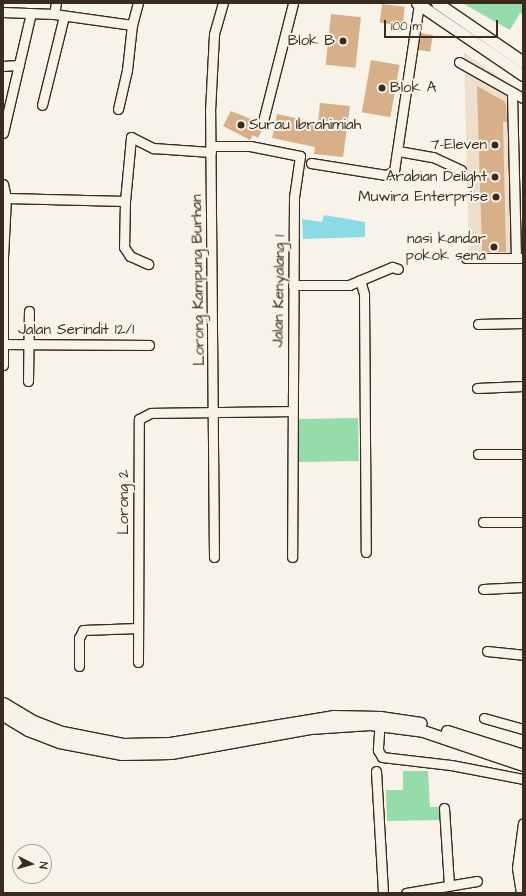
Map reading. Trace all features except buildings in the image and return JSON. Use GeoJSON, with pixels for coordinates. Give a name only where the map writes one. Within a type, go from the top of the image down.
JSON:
{"type":"FeatureCollection","features":[{"type":"Feature","properties":{"kind":"main road"},"geometry":{"type":"LineString","coordinates":[[437,3],[483,37],[523,62]]}},
{"type":"Feature","properties":{"kind":"main road"},"geometry":{"type":"LineString","coordinates":[[453,3],[454,9],[483,37]]}},
{"type":"Feature","properties":{"kind":"main road"},"geometry":{"type":"LineString","coordinates":[[418,4],[523,75]]}},
{"type":"Feature","properties":{"kind":"main road"},"geometry":{"type":"LineString","coordinates":[[3,703],[33,721],[69,734],[107,742],[139,745],[185,741],[309,718],[340,715],[380,721],[425,724],[523,755]]}},
{"type":"Feature","properties":{"kind":"main road"},"geometry":{"type":"LineString","coordinates":[[3,715],[28,730],[59,742],[106,753],[138,755],[187,751],[328,726],[380,721],[423,732],[523,765]]}},
{"type":"Feature","properties":{"kind":"street"},"geometry":{"type":"LineString","coordinates":[[54,14],[56,3]]}},
{"type":"Feature","properties":{"kind":"street"},"geometry":{"type":"LineString","coordinates":[[118,109],[127,70],[132,25],[138,3]]}},
{"type":"Feature","properties":{"kind":"street","name":"Lorong Kampung Burhan"},"geometry":{"type":"LineString","coordinates":[[214,557],[211,149],[214,34],[222,3]]}},
{"type":"Feature","properties":{"kind":"street"},"geometry":{"type":"LineString","coordinates":[[264,122],[292,3]]}},
{"type":"Feature","properties":{"kind":"street"},"geometry":{"type":"LineString","coordinates":[[311,163],[386,175],[394,171],[418,4]]}},
{"type":"Feature","properties":{"kind":"street"},"geometry":{"type":"LineString","coordinates":[[3,12],[54,14],[132,25]]}},
{"type":"Feature","properties":{"kind":"street"},"geometry":{"type":"LineString","coordinates":[[3,133],[4,118],[19,65],[31,13]]}},
{"type":"Feature","properties":{"kind":"street"},"geometry":{"type":"LineString","coordinates":[[42,105],[64,16]]}},
{"type":"Feature","properties":{"kind":"street"},"geometry":{"type":"LineString","coordinates":[[458,62],[512,94],[523,98]]}},
{"type":"Feature","properties":{"kind":"street"},"geometry":{"type":"LineString","coordinates":[[3,66],[19,65]]}},
{"type":"Feature","properties":{"kind":"street"},"geometry":{"type":"LineString","coordinates":[[466,258],[520,258],[512,94]]}},
{"type":"Feature","properties":{"kind":"street"},"geometry":{"type":"LineString","coordinates":[[148,264],[130,256],[124,247],[131,137],[154,148],[211,149]]}},
{"type":"Feature","properties":{"kind":"street","name":"Jalan Kenyalang 1"},"geometry":{"type":"LineString","coordinates":[[211,149],[250,146],[300,156],[294,197],[292,557]]}},
{"type":"Feature","properties":{"kind":"street"},"geometry":{"type":"LineString","coordinates":[[398,151],[433,157],[461,170]]}},
{"type":"Feature","properties":{"kind":"street"},"geometry":{"type":"LineString","coordinates":[[3,184],[6,198],[3,258],[3,366]]}},
{"type":"Feature","properties":{"kind":"street"},"geometry":{"type":"LineString","coordinates":[[6,198],[126,201]]}},
{"type":"Feature","properties":{"kind":"street"},"geometry":{"type":"LineString","coordinates":[[293,285],[350,285],[392,267],[398,269]]}},
{"type":"Feature","properties":{"kind":"street"},"geometry":{"type":"LineString","coordinates":[[360,280],[364,294],[366,552]]}},
{"type":"Feature","properties":{"kind":"street"},"geometry":{"type":"LineString","coordinates":[[28,381],[29,311]]}},
{"type":"Feature","properties":{"kind":"street"},"geometry":{"type":"LineString","coordinates":[[478,324],[523,323]]}},
{"type":"Feature","properties":{"kind":"street","name":"Jalan Serindit 12/1"},"geometry":{"type":"LineString","coordinates":[[3,344],[149,345]]}},
{"type":"Feature","properties":{"kind":"street"},"geometry":{"type":"LineString","coordinates":[[477,388],[523,386]]}},
{"type":"Feature","properties":{"kind":"street"},"geometry":{"type":"LineString","coordinates":[[214,414],[292,411]]}},
{"type":"Feature","properties":{"kind":"street","name":"Lorong 2"},"geometry":{"type":"LineString","coordinates":[[138,662],[139,419],[151,413],[214,414]]}},
{"type":"Feature","properties":{"kind":"street"},"geometry":{"type":"LineString","coordinates":[[478,454],[523,454]]}},
{"type":"Feature","properties":{"kind":"street"},"geometry":{"type":"LineString","coordinates":[[483,522],[523,522]]}},
{"type":"Feature","properties":{"kind":"street"},"geometry":{"type":"LineString","coordinates":[[483,589],[523,588]]}},
{"type":"Feature","properties":{"kind":"street"},"geometry":{"type":"LineString","coordinates":[[79,666],[79,638],[83,630],[138,628]]}},
{"type":"Feature","properties":{"kind":"street"},"geometry":{"type":"LineString","coordinates":[[487,651],[523,655]]}},
{"type":"Feature","properties":{"kind":"street"},"geometry":{"type":"LineString","coordinates":[[484,718],[523,729]]}},
{"type":"Feature","properties":{"kind":"street"},"geometry":{"type":"LineString","coordinates":[[380,721],[378,750],[382,757],[459,766],[523,778]]}},
{"type":"Feature","properties":{"kind":"street"},"geometry":{"type":"LineString","coordinates":[[376,771],[383,893]]}},
{"type":"Feature","properties":{"kind":"street"},"geometry":{"type":"LineString","coordinates":[[444,808],[449,886]]}},
{"type":"Feature","properties":{"kind":"street"},"geometry":{"type":"LineString","coordinates":[[521,893],[517,868],[521,848],[523,823]]}},
{"type":"Feature","properties":{"kind":"street"},"geometry":{"type":"LineString","coordinates":[[406,893],[477,881]]}},
{"type":"Feature","properties":{"kind":"shaded area"},"geometry":{"type":"Polygon","coordinates":[[[464,52],[516,89],[523,261],[469,261],[464,52]]]}},
{"type":"Feature","properties":{"kind":"green space"},"geometry":{"type":"Polygon","coordinates":[[[462,3],[523,3],[523,15],[520,13],[510,30],[462,3]]]}},
{"type":"Feature","properties":{"kind":"green space"},"geometry":{"type":"Polygon","coordinates":[[[358,418],[359,461],[298,462],[297,419],[358,418]]]}},
{"type":"Feature","properties":{"kind":"green space"},"geometry":{"type":"Polygon","coordinates":[[[403,771],[428,771],[430,807],[440,807],[440,820],[387,821],[386,790],[403,790],[403,771]]]}},
{"type":"Feature","properties":{"kind":"water"},"geometry":{"type":"Polygon","coordinates":[[[324,215],[365,222],[365,237],[303,239],[302,219],[322,222],[324,215]]]}},
{"type":"Feature","properties":{"kind":"place","name":"Blok B"},"geometry":{"type":"Point","coordinates":[343,41]}},
{"type":"Feature","properties":{"kind":"place","name":"Blok A"},"geometry":{"type":"Point","coordinates":[382,88]}},
{"type":"Feature","properties":{"kind":"place","name":"Surau Ibrahimiah"},"geometry":{"type":"Point","coordinates":[241,125]}},
{"type":"Feature","properties":{"kind":"place","name":"7-Eleven"},"geometry":{"type":"Point","coordinates":[495,145]}},
{"type":"Feature","properties":{"kind":"place","name":"Arabian Delight"},"geometry":{"type":"Point","coordinates":[495,177]}},
{"type":"Feature","properties":{"kind":"place","name":"Muwira Enterprise"},"geometry":{"type":"Point","coordinates":[496,197]}},
{"type":"Feature","properties":{"kind":"place","name":"nasi kandar pokok sena"},"geometry":{"type":"Point","coordinates":[494,247]}}]}
